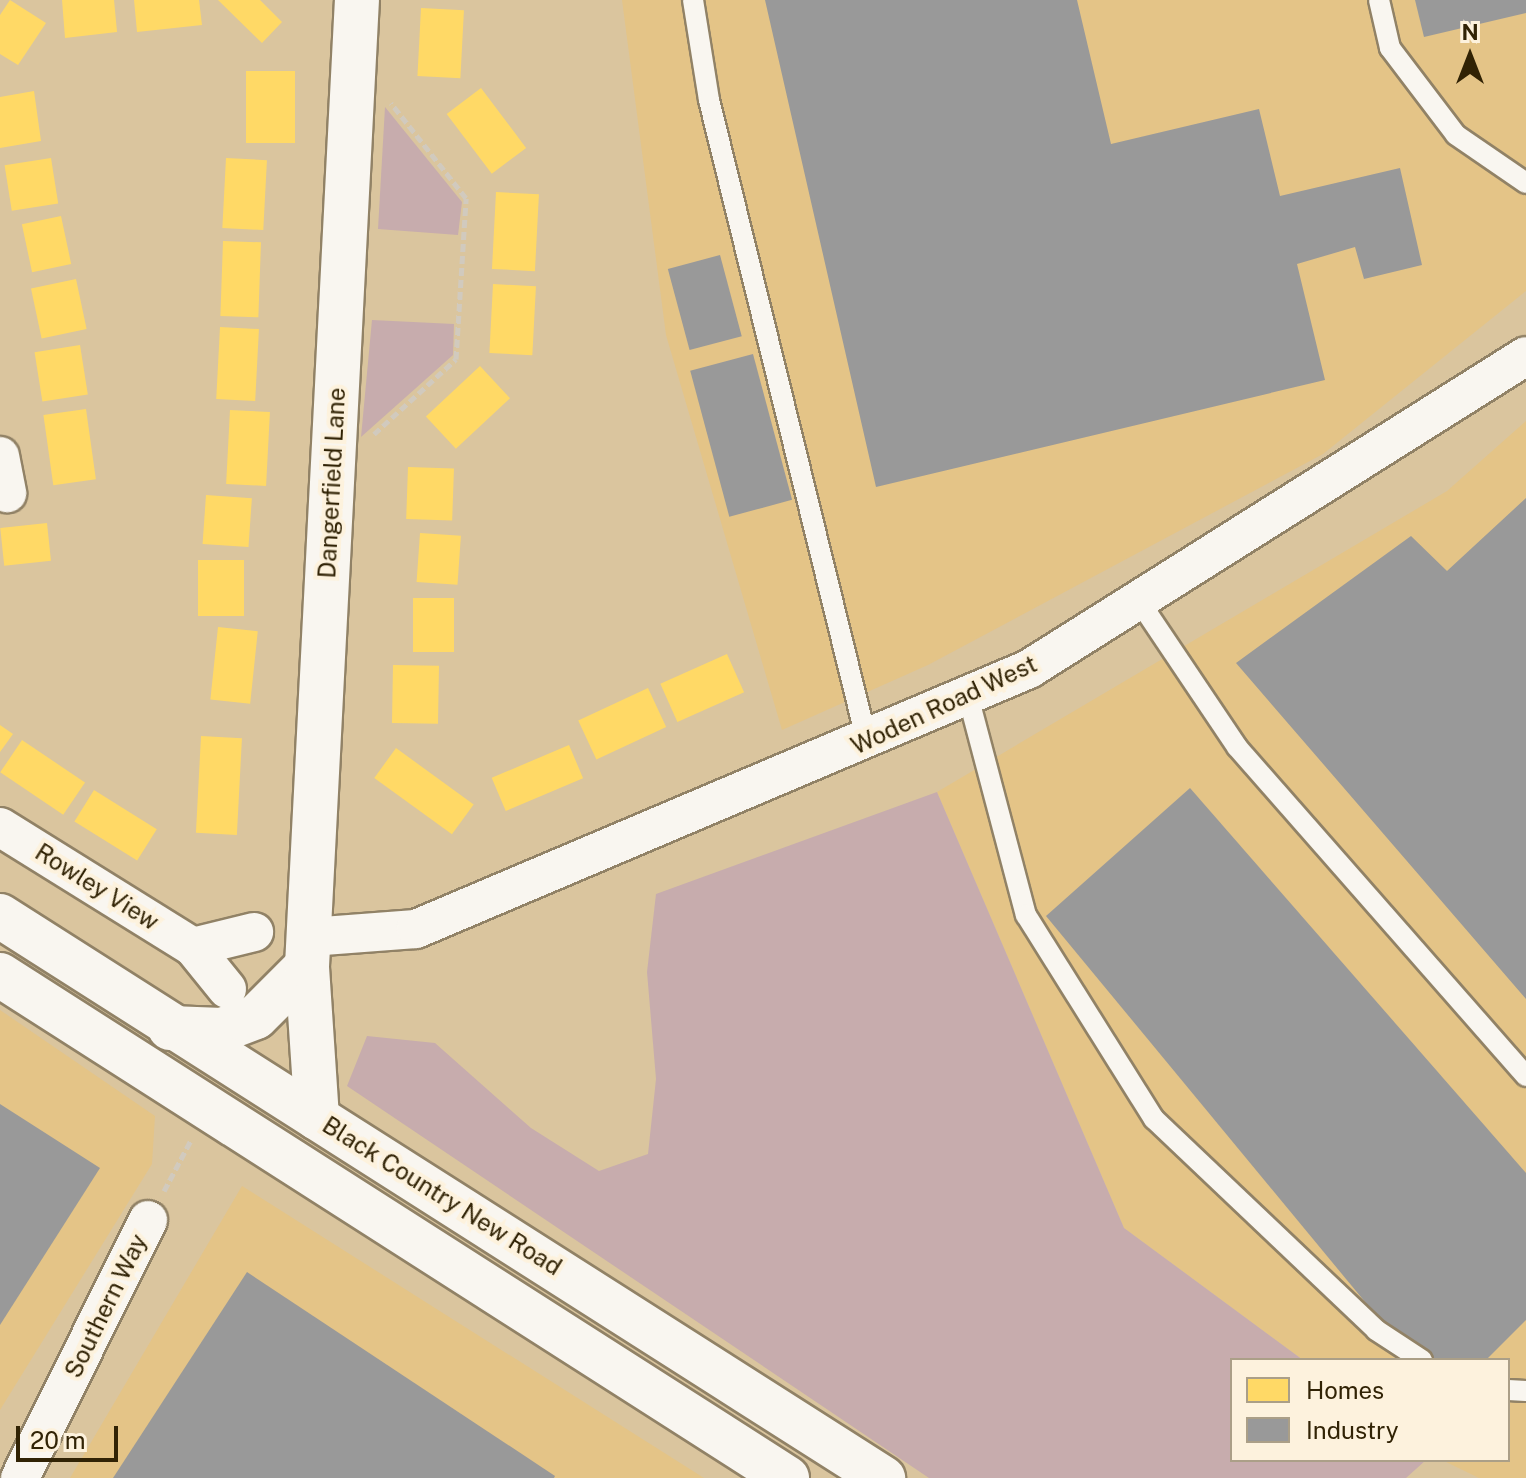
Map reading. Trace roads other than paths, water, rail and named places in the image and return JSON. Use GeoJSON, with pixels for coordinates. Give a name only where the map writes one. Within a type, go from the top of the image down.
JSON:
{"type":"FeatureCollection","features":[{"type":"Feature","properties":{"kind":"main road","name":"Dangerfield Lane"},"geometry":{"type":"LineString","coordinates":[[317,1118],[308,952],[330,475],[357,81],[357,0]]}},
{"type":"Feature","properties":{"kind":"main road","name":"Black Country New Road"},"geometry":{"type":"LineString","coordinates":[[0,916],[170,1028],[883,1478]]}},
{"type":"Feature","properties":{"kind":"main road"},"geometry":{"type":"LineString","coordinates":[[170,1028],[222,1030],[256,1017],[308,952]]}},
{"type":"Feature","properties":{"kind":"main road","name":"Black Country New Road"},"geometry":{"type":"LineString","coordinates":[[0,975],[787,1478]]}},
{"type":"Feature","properties":{"kind":"street","name":"Woden Road West"},"geometry":{"type":"LineString","coordinates":[[308,952],[416,929],[867,742],[968,696],[1139,601],[1526,356]]}},
{"type":"Feature","properties":{"kind":"street"},"geometry":{"type":"LineString","coordinates":[[0,456],[7,493]]}},
{"type":"Feature","properties":{"kind":"street","name":"Rowley View"},"geometry":{"type":"LineString","coordinates":[[0,827],[193,947],[227,989]]}},
{"type":"Feature","properties":{"kind":"street"},"geometry":{"type":"LineString","coordinates":[[193,947],[254,932]]}},
{"type":"Feature","properties":{"kind":"street","name":"Southern Way"},"geometry":{"type":"LineString","coordinates":[[20,1478],[148,1220]]}},
{"type":"Feature","properties":{"kind":"lane"},"geometry":{"type":"LineString","coordinates":[[693,0],[713,116],[867,742]]}},
{"type":"Feature","properties":{"kind":"lane"},"geometry":{"type":"LineString","coordinates":[[1379,0],[1390,48],[1456,135],[1524,174]]}},
{"type":"Feature","properties":{"kind":"lane"},"geometry":{"type":"LineString","coordinates":[[1139,601],[1237,747],[1526,1076]]}},
{"type":"Feature","properties":{"kind":"lane"},"geometry":{"type":"LineString","coordinates":[[968,696],[1026,915],[1154,1119],[1376,1330],[1419,1358]]}}]}
